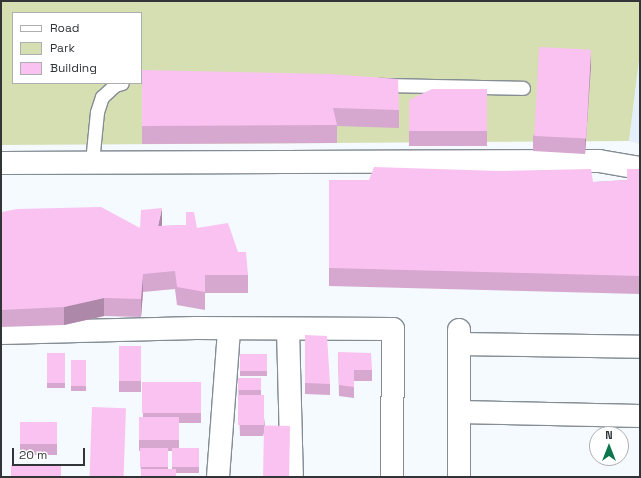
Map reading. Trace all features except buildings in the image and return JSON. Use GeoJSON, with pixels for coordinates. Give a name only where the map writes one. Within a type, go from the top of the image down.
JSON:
{"type":"FeatureCollection","features":[{"type":"Feature","properties":{"kind":"street"},"geometry":{"type":"LineString","coordinates":[[1,163],[599,161],[640,168]]}},
{"type":"Feature","properties":{"kind":"street"},"geometry":{"type":"LineString","coordinates":[[1,333],[196,328],[392,329],[392,477]]}},
{"type":"Feature","properties":{"kind":"street"},"geometry":{"type":"LineString","coordinates":[[218,477],[229,329]]}},
{"type":"Feature","properties":{"kind":"street"},"geometry":{"type":"LineString","coordinates":[[288,329],[292,477]]}},
{"type":"Feature","properties":{"kind":"street"},"geometry":{"type":"LineString","coordinates":[[460,477],[459,337],[640,347]]}},
{"type":"Feature","properties":{"kind":"street"},"geometry":{"type":"LineString","coordinates":[[459,412],[640,416]]}},
{"type":"Feature","properties":{"kind":"lane"},"geometry":{"type":"LineString","coordinates":[[92,162],[97,112],[102,97],[115,85],[118,84]]}},
{"type":"Feature","properties":{"kind":"lane"},"geometry":{"type":"LineString","coordinates":[[364,85],[523,88]]}},
{"type":"Feature","properties":{"kind":"shaded area"},"geometry":{"type":"Polygon","coordinates":[[[640,52],[640,144],[629,141],[640,52]]]}},
{"type":"Feature","properties":{"kind":"green space"},"geometry":{"type":"Polygon","coordinates":[[[1,1],[640,1],[640,52],[629,141],[1,145],[1,1]]]}}]}
